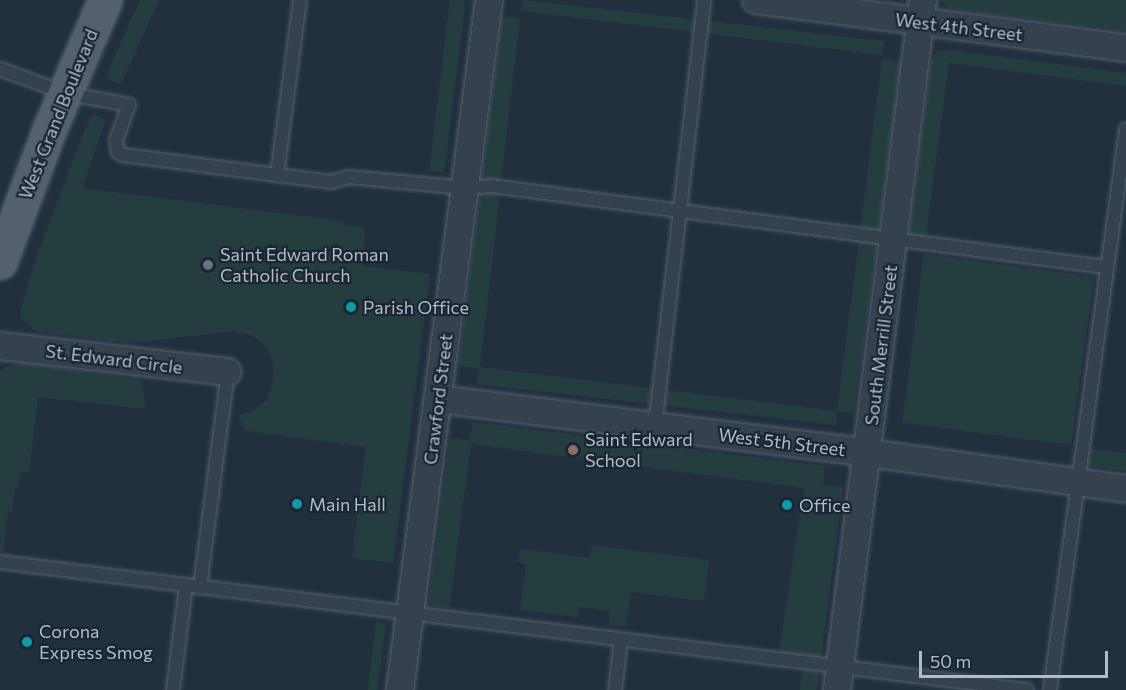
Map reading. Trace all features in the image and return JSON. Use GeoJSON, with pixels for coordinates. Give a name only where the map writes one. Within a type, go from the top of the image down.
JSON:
{"type":"FeatureCollection","features":[{"type":"Feature","properties":{"kind":"main road","name":"West Grand Boulevard"},"geometry":{"type":"LineString","coordinates":[[1,253],[105,0]]}},
{"type":"Feature","properties":{"kind":"street","name":"Crawford Street"},"geometry":{"type":"LineString","coordinates":[[400,690],[489,0]]}},
{"type":"Feature","properties":{"kind":"street","name":"West 4th Street"},"geometry":{"type":"LineString","coordinates":[[756,0],[922,11],[1126,48]]}},
{"type":"Feature","properties":{"kind":"street","name":"South Merrill Street"},"geometry":{"type":"LineString","coordinates":[[838,679],[922,11]]}},
{"type":"Feature","properties":{"kind":"street","name":"St. Edward Circle"},"geometry":{"type":"LineString","coordinates":[[0,346],[228,372]]}},
{"type":"Feature","properties":{"kind":"street","name":"West 5th Street"},"geometry":{"type":"LineString","coordinates":[[438,399],[867,453],[1126,489]]}},
{"type":"Feature","properties":{"kind":"lane"},"geometry":{"type":"LineString","coordinates":[[277,175],[300,0]]}},
{"type":"Feature","properties":{"kind":"lane"},"geometry":{"type":"LineString","coordinates":[[655,426],[704,0]]}},
{"type":"Feature","properties":{"kind":"lane"},"geometry":{"type":"LineString","coordinates":[[0,69],[65,93],[129,105],[116,140],[118,152],[123,155],[331,182],[349,177],[465,188],[492,186],[1106,267]]}},
{"type":"Feature","properties":{"kind":"lane"},"geometry":{"type":"LineString","coordinates":[[1050,690],[1126,129]]}},
{"type":"Feature","properties":{"kind":"lane"},"geometry":{"type":"LineString","coordinates":[[200,587],[228,372]]}},
{"type":"Feature","properties":{"kind":"lane"},"geometry":{"type":"LineString","coordinates":[[0,561],[621,640],[838,679],[1027,690]]}},
{"type":"Feature","properties":{"kind":"lane"},"geometry":{"type":"LineString","coordinates":[[173,690],[186,585]]}},
{"type":"Feature","properties":{"kind":"lane"},"geometry":{"type":"LineString","coordinates":[[615,690],[621,640]]}},
{"type":"Feature","properties":{"kind":"green space"},"geometry":{"type":"Polygon","coordinates":[[[140,0],[159,0],[122,82],[119,84],[109,80],[107,73],[140,0]]]}},
{"type":"Feature","properties":{"kind":"green space"},"geometry":{"type":"Polygon","coordinates":[[[450,0],[464,0],[465,6],[445,167],[443,172],[429,171],[450,0]]]}},
{"type":"Feature","properties":{"kind":"green space"},"geometry":{"type":"Polygon","coordinates":[[[523,0],[884,41],[882,55],[521,11],[523,0]]]}},
{"type":"Feature","properties":{"kind":"green space"},"geometry":{"type":"Polygon","coordinates":[[[940,0],[1126,0],[1126,31],[951,10],[940,0]]]}},
{"type":"Feature","properties":{"kind":"green space"},"geometry":{"type":"Polygon","coordinates":[[[502,17],[520,18],[480,367],[837,411],[836,425],[476,384],[479,368],[458,366],[502,17]]]}},
{"type":"Feature","properties":{"kind":"green space"},"geometry":{"type":"Polygon","coordinates":[[[949,50],[1126,73],[1126,86],[949,63],[925,243],[908,240],[931,59],[938,51],[949,50]]]}},
{"type":"Feature","properties":{"kind":"green space"},"geometry":{"type":"Polygon","coordinates":[[[882,59],[902,61],[854,413],[837,411],[882,59]]]}},
{"type":"Feature","properties":{"kind":"green space"},"geometry":{"type":"Polygon","coordinates":[[[94,114],[106,120],[82,188],[343,221],[343,225],[365,228],[363,266],[430,274],[393,563],[352,558],[366,447],[246,431],[238,415],[251,412],[267,400],[273,383],[274,366],[269,352],[260,341],[248,334],[234,331],[141,342],[109,341],[41,332],[32,329],[21,318],[20,312],[35,261],[83,134],[94,114]]]}},
{"type":"Feature","properties":{"kind":"green space"},"geometry":{"type":"Polygon","coordinates":[[[924,254],[1094,277],[1071,445],[902,423],[924,254]]]}},
{"type":"Feature","properties":{"kind":"green space"},"geometry":{"type":"Polygon","coordinates":[[[21,363],[141,380],[146,409],[38,397],[29,473],[20,472],[18,488],[15,487],[12,512],[8,512],[3,552],[0,551],[0,372],[6,367],[21,363]]]}},
{"type":"Feature","properties":{"kind":"green space"},"geometry":{"type":"Polygon","coordinates":[[[473,422],[825,466],[823,485],[843,487],[817,690],[800,690],[803,662],[778,659],[804,488],[471,444],[449,608],[428,605],[450,438],[469,440],[473,422]]]}},
{"type":"Feature","properties":{"kind":"green space"},"geometry":{"type":"Polygon","coordinates":[[[1083,448],[1126,453],[1126,471],[1081,465],[1083,448]]]}},
{"type":"Feature","properties":{"kind":"green space"},"geometry":{"type":"Polygon","coordinates":[[[592,545],[709,560],[704,601],[631,592],[626,627],[609,625],[610,611],[579,607],[578,617],[520,610],[526,564],[518,562],[520,549],[590,558],[592,545]]]}},
{"type":"Feature","properties":{"kind":"green space"},"geometry":{"type":"Polygon","coordinates":[[[376,622],[386,623],[377,690],[368,690],[376,622]]]}},
{"type":"Feature","properties":{"kind":"place","name":"Saint Edward Roman Catholic Church"},"geometry":{"type":"Point","coordinates":[208,265]}},
{"type":"Feature","properties":{"kind":"place","name":"Parish Office"},"geometry":{"type":"Point","coordinates":[351,307]}},
{"type":"Feature","properties":{"kind":"place","name":"Saint Edward School"},"geometry":{"type":"Point","coordinates":[573,450]}},
{"type":"Feature","properties":{"kind":"place","name":"Main Hall"},"geometry":{"type":"Point","coordinates":[297,504]}},
{"type":"Feature","properties":{"kind":"place","name":"Office"},"geometry":{"type":"Point","coordinates":[787,505]}},
{"type":"Feature","properties":{"kind":"place","name":"Corona Express Smog"},"geometry":{"type":"Point","coordinates":[27,642]}}]}
